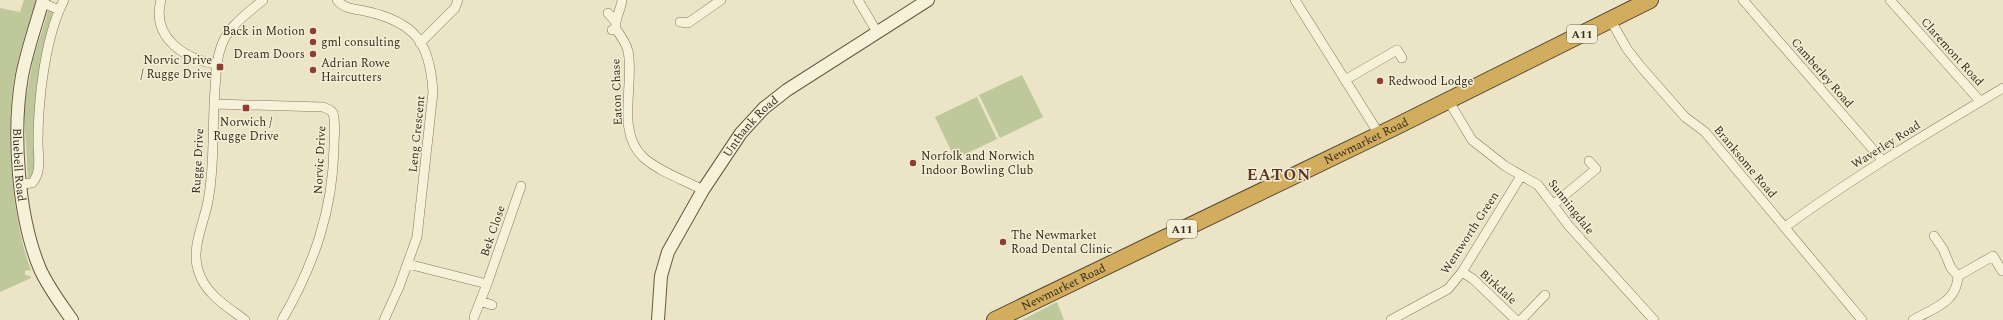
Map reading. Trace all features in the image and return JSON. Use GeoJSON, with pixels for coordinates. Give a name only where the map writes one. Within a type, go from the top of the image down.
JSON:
{"type":"FeatureCollection","features":[{"type":"Feature","properties":{"kind":"highway","name":"Newmarket Road"},"geometry":{"type":"LineString","coordinates":[[995,320],[1379,134],[1650,0]]}},
{"type":"Feature","properties":{"kind":"street"},"geometry":{"type":"LineString","coordinates":[[21,184],[32,183],[38,172],[40,94],[59,10],[64,0]]}},
{"type":"Feature","properties":{"kind":"street"},"geometry":{"type":"LineString","coordinates":[[161,0],[158,17],[160,26],[171,42],[184,54],[216,64]]}},
{"type":"Feature","properties":{"kind":"street","name":"Rugge Drive"},"geometry":{"type":"LineString","coordinates":[[245,320],[210,292],[202,279],[196,262],[197,248],[210,184],[216,64],[220,47],[227,34],[237,23],[263,0]]}},
{"type":"Feature","properties":{"kind":"street","name":"Leng Crescent"},"geometry":{"type":"LineString","coordinates":[[338,0],[343,6],[381,15],[402,23],[414,34],[429,57],[433,92],[419,226],[408,264],[384,320]]}},
{"type":"Feature","properties":{"kind":"street"},"geometry":{"type":"LineString","coordinates":[[420,43],[455,8],[458,0]]}},
{"type":"Feature","properties":{"kind":"street"},"geometry":{"type":"LineString","coordinates":[[615,26],[621,10],[622,0]]}},
{"type":"Feature","properties":{"kind":"street"},"geometry":{"type":"LineString","coordinates":[[680,22],[688,23],[721,0]]}},
{"type":"Feature","properties":{"kind":"street"},"geometry":{"type":"LineString","coordinates":[[858,0],[877,32]]}},
{"type":"Feature","properties":{"kind":"street","name":"Unthank Road"},"geometry":{"type":"LineString","coordinates":[[658,320],[660,286],[664,264],[676,239],[704,190],[741,133],[764,108],[787,90],[928,0]]}},
{"type":"Feature","properties":{"kind":"street"},"geometry":{"type":"LineString","coordinates":[[1295,0],[1379,134]]}},
{"type":"Feature","properties":{"kind":"street","name":"Camberley Road"},"geometry":{"type":"LineString","coordinates":[[1742,0],[1883,161]]}},
{"type":"Feature","properties":{"kind":"street","name":"Claremont Road"},"geometry":{"type":"LineString","coordinates":[[1890,0],[1980,101]]}},
{"type":"Feature","properties":{"kind":"street"},"geometry":{"type":"LineString","coordinates":[[43,1],[59,10]]}},
{"type":"Feature","properties":{"kind":"street","name":"Bluebell Road"},"geometry":{"type":"LineString","coordinates":[[43,1],[27,56],[20,93],[18,145],[21,184],[27,227],[36,258],[48,284],[72,320]]}},
{"type":"Feature","properties":{"kind":"street","name":"Eaton Chase"},"geometry":{"type":"LineString","coordinates":[[608,13],[628,50],[629,127],[636,150],[645,159],[660,168],[704,190]]}},
{"type":"Feature","properties":{"kind":"street","name":"Branksome Road"},"geometry":{"type":"LineString","coordinates":[[1610,19],[1627,49],[1641,67],[1686,117],[1705,132],[1862,320]]}},
{"type":"Feature","properties":{"kind":"street"},"geometry":{"type":"LineString","coordinates":[[1346,80],[1398,51]]}},
{"type":"Feature","properties":{"kind":"street","name":"Waverley Road"},"geometry":{"type":"LineString","coordinates":[[1785,227],[1824,198],[2003,88]]}},
{"type":"Feature","properties":{"kind":"street","name":"Sunningdale"},"geometry":{"type":"LineString","coordinates":[[1448,100],[1472,140],[1490,156],[1538,185],[1554,204],[1573,231],[1649,318]]}},
{"type":"Feature","properties":{"kind":"street","name":"Norvic Drive"},"geometry":{"type":"LineString","coordinates":[[214,104],[323,107],[330,110],[332,114],[332,181],[326,219],[307,270],[282,320]]}},
{"type":"Feature","properties":{"kind":"street"},"geometry":{"type":"LineString","coordinates":[[1589,161],[1602,176]]}},
{"type":"Feature","properties":{"kind":"street"},"geometry":{"type":"LineString","coordinates":[[1554,204],[1596,169]]}},
{"type":"Feature","properties":{"kind":"street","name":"Wentworth Green"},"geometry":{"type":"LineString","coordinates":[[1391,320],[1448,289],[1462,272],[1521,176]]}},
{"type":"Feature","properties":{"kind":"street","name":"Bek Close"},"geometry":{"type":"LineString","coordinates":[[474,317],[521,186]]}},
{"type":"Feature","properties":{"kind":"street"},"geometry":{"type":"LineString","coordinates":[[1934,242],[1943,249],[1951,268],[1958,276]]}},
{"type":"Feature","properties":{"kind":"street"},"geometry":{"type":"LineString","coordinates":[[1914,320],[1950,299],[1955,293],[1958,276],[1992,256],[2002,271]]}},
{"type":"Feature","properties":{"kind":"street"},"geometry":{"type":"LineString","coordinates":[[408,264],[487,284]]}},
{"type":"Feature","properties":{"kind":"street","name":"Birkdale"},"geometry":{"type":"LineString","coordinates":[[1462,272],[1473,279],[1516,320]]}},
{"type":"Feature","properties":{"kind":"street","name":"Birkdale"},"geometry":{"type":"LineString","coordinates":[[1521,320],[1545,294]]}},
{"type":"Feature","properties":{"kind":"street"},"geometry":{"type":"LineString","coordinates":[[480,301],[492,305]]}},
{"type":"Feature","properties":{"kind":"green space"},"geometry":{"type":"Polygon","coordinates":[[[24,0],[36,0],[21,49],[14,80],[11,101],[10,150],[19,227],[24,250],[31,270],[25,271],[25,275],[30,276],[31,278],[0,292],[0,8],[20,12],[24,0]]]}},
{"type":"Feature","properties":{"kind":"green space"},"geometry":{"type":"Polygon","coordinates":[[[48,11],[54,11],[44,50],[35,173],[28,181],[24,109],[33,60],[48,11]]]}},
{"type":"Feature","properties":{"kind":"green space"},"geometry":{"type":"Polygon","coordinates":[[[1022,75],[1043,117],[1000,138],[979,95],[1022,75]]]}},
{"type":"Feature","properties":{"kind":"green space"},"geometry":{"type":"Polygon","coordinates":[[[977,97],[997,139],[955,159],[935,117],[977,97]]]}},
{"type":"Feature","properties":{"kind":"green space"},"geometry":{"type":"Polygon","coordinates":[[[1057,302],[1064,320],[1022,320],[1057,302]]]}},
{"type":"Feature","properties":{"kind":"place","name":"Back in Motion"},"geometry":{"type":"Point","coordinates":[313,31]}},
{"type":"Feature","properties":{"kind":"place","name":"gml consulting"},"geometry":{"type":"Point","coordinates":[313,42]}},
{"type":"Feature","properties":{"kind":"place","name":"Dream Doors"},"geometry":{"type":"Point","coordinates":[313,54]}},
{"type":"Feature","properties":{"kind":"place","name":"Norvic Drive / Rugge Drive"},"geometry":{"type":"Point","coordinates":[220,67]}},
{"type":"Feature","properties":{"kind":"place","name":"Adrian Rowe Haircutters"},"geometry":{"type":"Point","coordinates":[313,70]}},
{"type":"Feature","properties":{"kind":"place","name":"Redwood Lodge"},"geometry":{"type":"Point","coordinates":[1380,81]}},
{"type":"Feature","properties":{"kind":"place","name":"Norwich / Rugge Drive"},"geometry":{"type":"Point","coordinates":[246,108]}},
{"type":"Feature","properties":{"kind":"place","name":"Norfolk and Norwich Indoor Bowling Club"},"geometry":{"type":"Point","coordinates":[913,163]}},
{"type":"Feature","properties":{"kind":"place","name":"The Newmarket Road Dental Clinic"},"geometry":{"type":"Point","coordinates":[1003,242]}},
{"type":"Feature","properties":{"kind":"district","name":"EATON"},"geometry":{"type":"Point","coordinates":[1279,175]}}]}
